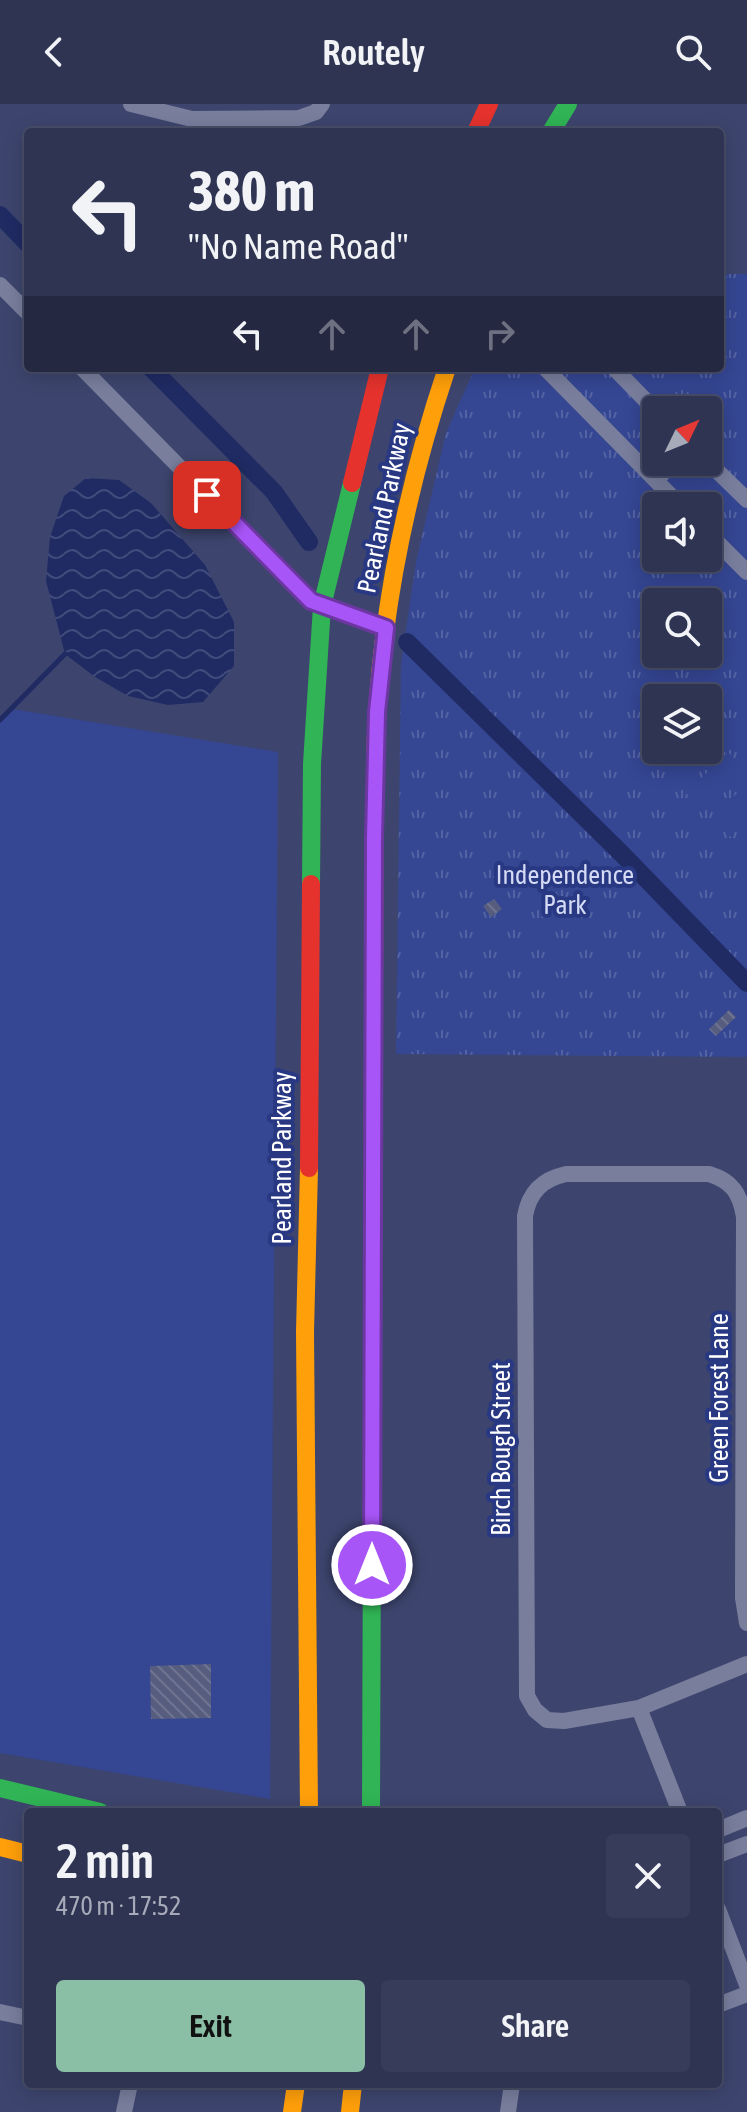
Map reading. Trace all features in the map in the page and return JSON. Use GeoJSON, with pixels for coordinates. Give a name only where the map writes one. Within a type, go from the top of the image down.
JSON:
{"type":"FeatureCollection","features":[{"type":"Feature","properties":{"kind":"main road"},"geometry":{"type":"LineString","coordinates":[[478,128],[489,104]]}},
{"type":"Feature","properties":{"kind":"main road"},"geometry":{"type":"LineString","coordinates":[[553,128],[568,104]]}},
{"type":"Feature","properties":{"kind":"main road","name":"Pearland Parkway"},"geometry":{"type":"LineString","coordinates":[[309,1808],[305,1332],[309,1245],[312,764],[322,606],[379,372]]}},
{"type":"Feature","properties":{"kind":"main road","name":"Pearland Parkway"},"geometry":{"type":"LineString","coordinates":[[371,1808],[377,712],[386,628],[419,457],[446,372]]}},
{"type":"Feature","properties":{"kind":"main road"},"geometry":{"type":"LineString","coordinates":[[0,1788],[83,1808]]}},
{"type":"Feature","properties":{"kind":"main road"},"geometry":{"type":"LineString","coordinates":[[0,1847],[24,1853]]}},
{"type":"Feature","properties":{"kind":"main road"},"geometry":{"type":"LineString","coordinates":[[292,2112],[295,2088]]}},
{"type":"Feature","properties":{"kind":"main road"},"geometry":{"type":"LineString","coordinates":[[350,2112],[353,2088]]}},
{"type":"Feature","properties":{"kind":"street"},"geometry":{"type":"LineString","coordinates":[[131,104],[192,119],[299,118],[319,108]]}},
{"type":"Feature","properties":{"kind":"street"},"geometry":{"type":"LineString","coordinates":[[0,285],[24,309]]}},
{"type":"Feature","properties":{"kind":"street"},"geometry":{"type":"LineString","coordinates":[[86,372],[311,601],[386,628]]}},
{"type":"Feature","properties":{"kind":"street"},"geometry":{"type":"LineString","coordinates":[[549,372],[668,492]]}},
{"type":"Feature","properties":{"kind":"street"},"geometry":{"type":"LineString","coordinates":[[618,372],[642,397]]}},
{"type":"Feature","properties":{"kind":"street"},"geometry":{"type":"LineString","coordinates":[[656,480],[660,476]]}},
{"type":"Feature","properties":{"kind":"street"},"geometry":{"type":"LineString","coordinates":[[722,476],[747,500]]}},
{"type":"Feature","properties":{"kind":"street"},"geometry":{"type":"LineString","coordinates":[[722,547],[747,572]]}},
{"type":"Feature","properties":{"kind":"street","name":"Green Forest Lane"},"geometry":{"type":"LineString","coordinates":[[536,1188],[550,1177],[566,1174],[709,1174],[724,1179],[735,1188],[744,1217],[743,1598],[747,1623]]}},
{"type":"Feature","properties":{"kind":"street","name":"Birch Bough Street"},"geometry":{"type":"LineString","coordinates":[[536,1188],[527,1202],[525,1216],[527,1696],[535,1710],[547,1720],[564,1721],[639,1708]]}},
{"type":"Feature","properties":{"kind":"street"},"geometry":{"type":"LineString","coordinates":[[678,1808],[639,1708],[747,1664]]}},
{"type":"Feature","properties":{"kind":"street"},"geometry":{"type":"LineString","coordinates":[[722,1828],[747,1818]]}},
{"type":"Feature","properties":{"kind":"street"},"geometry":{"type":"LineString","coordinates":[[722,1853],[747,1844]]}},
{"type":"Feature","properties":{"kind":"street"},"geometry":{"type":"LineString","coordinates":[[722,1919],[747,1985]]}},
{"type":"Feature","properties":{"kind":"street"},"geometry":{"type":"LineString","coordinates":[[722,2003],[747,1994]]}},
{"type":"Feature","properties":{"kind":"street"},"geometry":{"type":"LineString","coordinates":[[0,2012],[24,2017]]}},
{"type":"Feature","properties":{"kind":"street"},"geometry":{"type":"LineString","coordinates":[[124,2112],[130,2088]]}},
{"type":"Feature","properties":{"kind":"street"},"geometry":{"type":"LineString","coordinates":[[508,2112],[511,2088]]}},
{"type":"Feature","properties":{"kind":"green space","name":"Independence Park"},"geometry":{"type":"Polygon","coordinates":[[[724,274],[747,274],[747,1057],[396,1054],[401,664],[416,562],[446,433],[473,372],[724,372],[724,274]]]}},
{"type":"Feature","properties":{"kind":"green space"},"geometry":{"type":"Polygon","coordinates":[[[12,709],[278,752],[270,1799],[0,1753],[0,720],[12,709]]]}},
{"type":"Feature","properties":{"kind":"green space"},"geometry":{"type":"Polygon","coordinates":[[[642,721],[642,748],[629,734],[642,721]]]}},
{"type":"Feature","properties":{"kind":"green space"},"geometry":{"type":"Polygon","coordinates":[[[728,752],[746,771],[704,812],[686,793],[716,764],[722,764],[722,758],[728,752]]]}},
{"type":"Feature","properties":{"kind":"green space"},"geometry":{"type":"Polygon","coordinates":[[[658,764],[687,764],[673,779],[658,764]]]}},
{"type":"Feature","properties":{"kind":"green space"},"geometry":{"type":"Polygon","coordinates":[[[747,783],[747,820],[730,837],[711,819],[747,783]]]}},
{"type":"Feature","properties":{"kind":"water"},"geometry":{"type":"Polygon","coordinates":[[[86,478],[119,480],[151,503],[205,565],[234,622],[234,666],[203,702],[168,705],[128,696],[95,677],[65,654],[46,581],[50,537],[64,496],[86,478]]]}},
{"type":"Feature","properties":{"kind":"building"},"geometry":{"type":"Polygon","coordinates":[[[494,899],[502,909],[491,917],[483,906],[494,899]]]}},
{"type":"Feature","properties":{"kind":"building"},"geometry":{"type":"Polygon","coordinates":[[[729,1010],[736,1017],[716,1036],[709,1029],[729,1010]]]}},
{"type":"Feature","properties":{"kind":"building"},"geometry":{"type":"Polygon","coordinates":[[[211,1664],[211,1718],[151,1719],[150,1666],[211,1664]]]}},
{"type":"Feature","properties":{"kind":"waterway"},"geometry":{"type":"LineString","coordinates":[[0,215],[24,240]]}},
{"type":"Feature","properties":{"kind":"waterway"},"geometry":{"type":"LineString","coordinates":[[155,372],[274,492],[309,542]]}},
{"type":"Feature","properties":{"kind":"waterway"},"geometry":{"type":"LineString","coordinates":[[407,642],[623,855],[747,983]]}},
{"type":"Feature","properties":{"kind":"waterway"},"geometry":{"type":"LineString","coordinates":[[0,720],[65,654]]}},
{"type":"Feature","properties":{"kind":"traffic: fast"},"geometry":{"type":"LineString","coordinates":[[553,128],[568,104]]}},
{"type":"Feature","properties":{"kind":"traffic: fast"},"geometry":{"type":"LineString","coordinates":[[311,884],[312,764],[322,606],[352,483]]}},
{"type":"Feature","properties":{"kind":"traffic: fast"},"geometry":{"type":"LineString","coordinates":[[371,1808],[373,1214]]}},
{"type":"Feature","properties":{"kind":"traffic: fast"},"geometry":{"type":"LineString","coordinates":[[0,1788],[83,1808]]}},
{"type":"Feature","properties":{"kind":"traffic: slow"},"geometry":{"type":"LineString","coordinates":[[375,767],[381,665],[396,564],[418,465],[446,372]]}},
{"type":"Feature","properties":{"kind":"traffic: slow"},"geometry":{"type":"LineString","coordinates":[[309,1168],[305,1332],[309,1808]]}},
{"type":"Feature","properties":{"kind":"traffic: slow"},"geometry":{"type":"LineString","coordinates":[[0,1847],[24,1853]]}},
{"type":"Feature","properties":{"kind":"traffic: slow"},"geometry":{"type":"LineString","coordinates":[[292,2112],[295,2088]]}},
{"type":"Feature","properties":{"kind":"traffic: slow"},"geometry":{"type":"LineString","coordinates":[[350,2112],[353,2088]]}},
{"type":"Feature","properties":{"kind":"traffic: jam"},"geometry":{"type":"LineString","coordinates":[[478,128],[489,104]]}},
{"type":"Feature","properties":{"kind":"traffic: jam"},"geometry":{"type":"LineString","coordinates":[[352,483],[379,372]]}},
{"type":"Feature","properties":{"kind":"traffic: jam"},"geometry":{"type":"LineString","coordinates":[[373,1214],[375,767]]}},
{"type":"Feature","properties":{"kind":"traffic: jam"},"geometry":{"type":"LineString","coordinates":[[309,1168],[311,884]]}},
{"type":"Feature","properties":{"kind":"route"},"geometry":{"type":"LineString","coordinates":[[207,495],[311,601],[386,628],[377,712],[374,838],[372,1565]]}}]}
